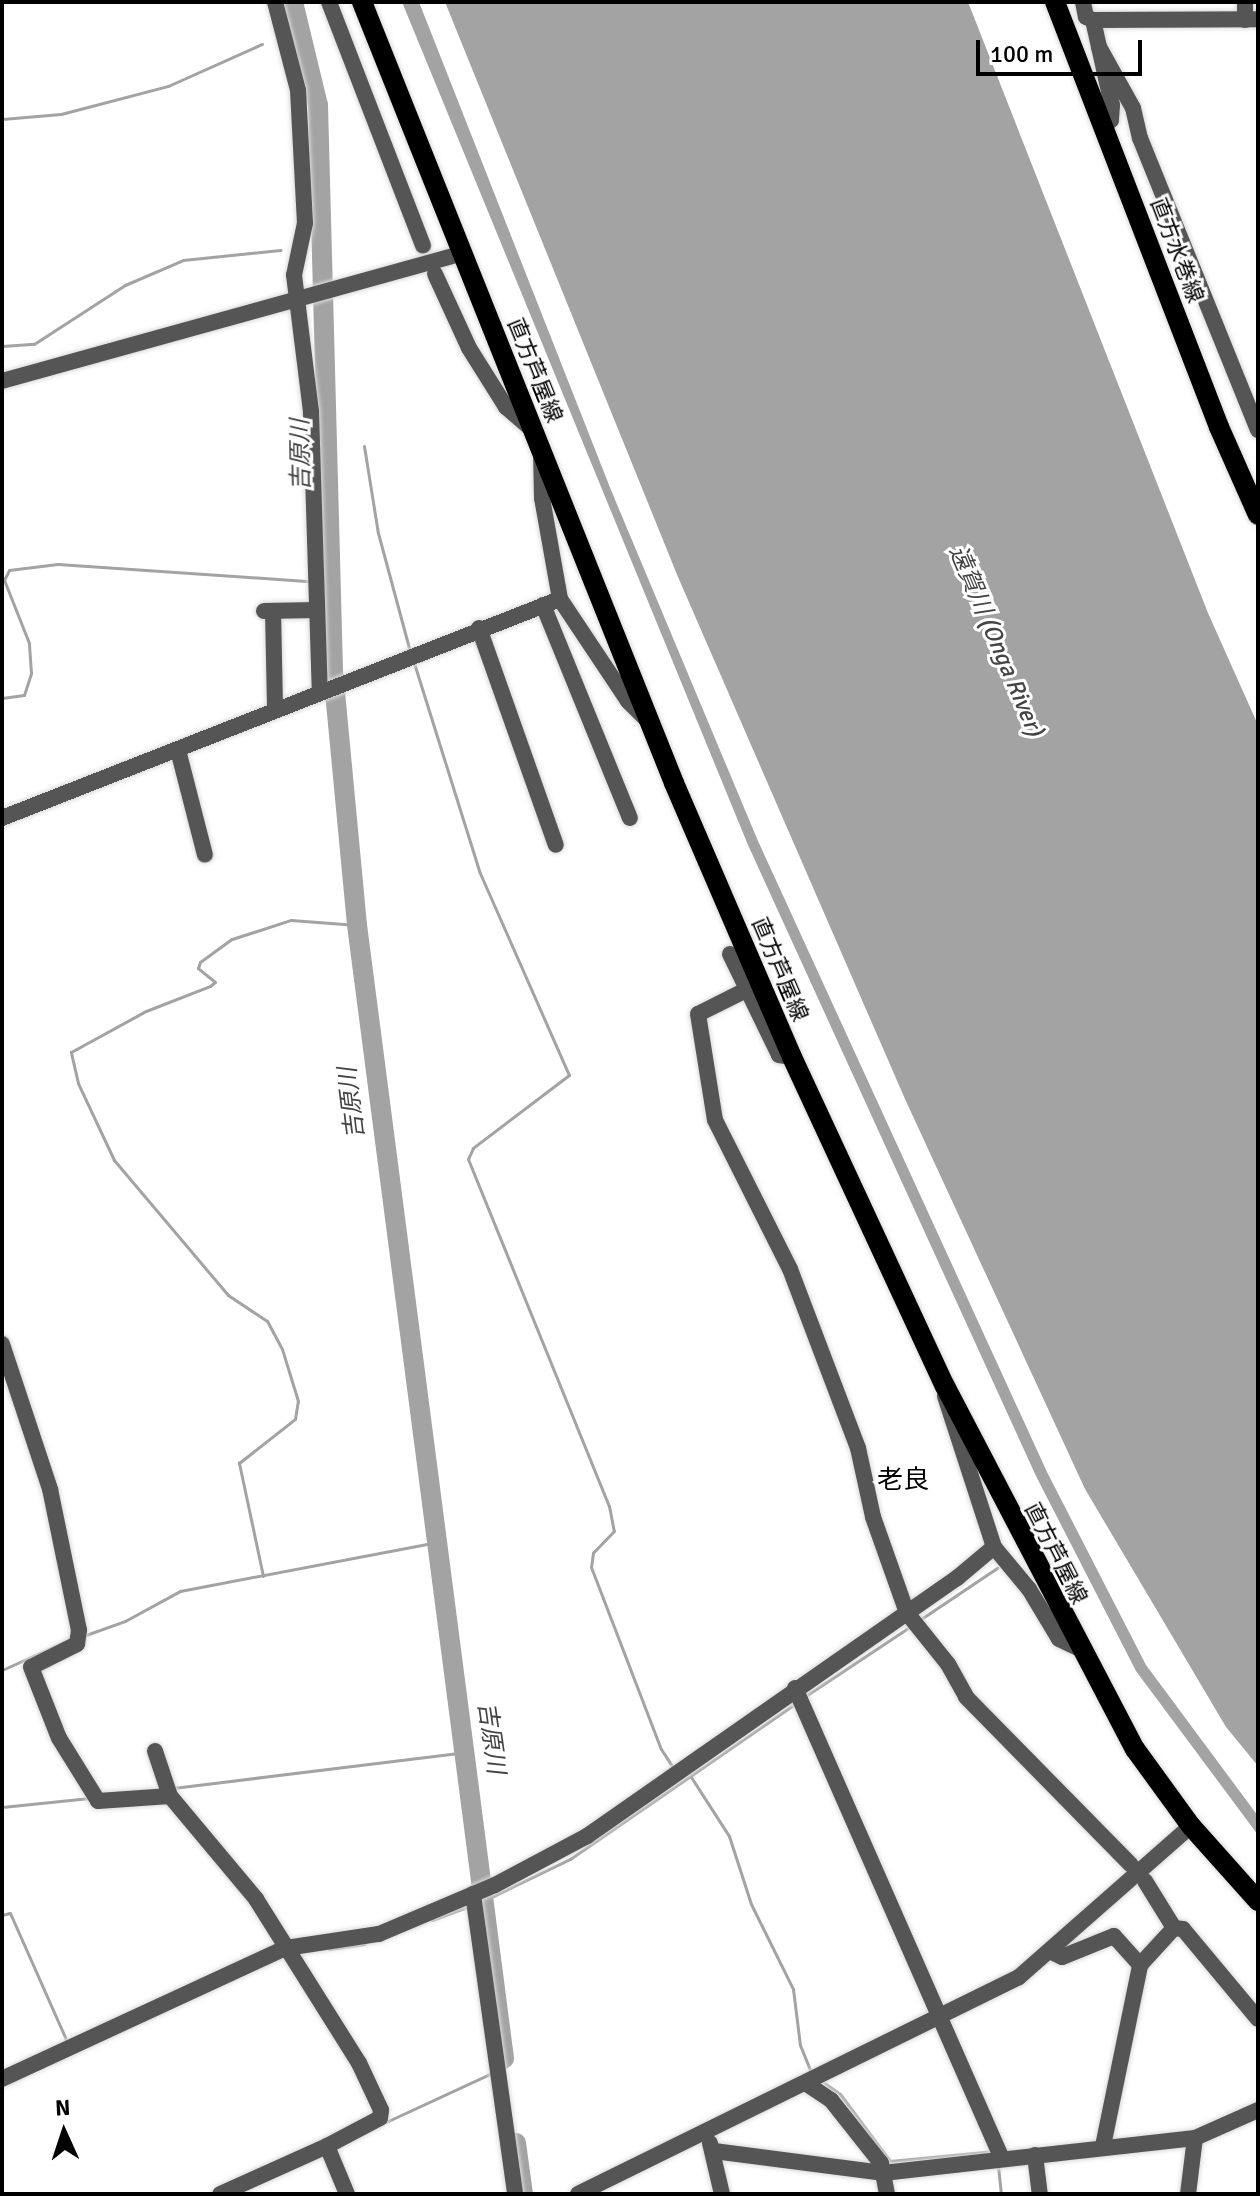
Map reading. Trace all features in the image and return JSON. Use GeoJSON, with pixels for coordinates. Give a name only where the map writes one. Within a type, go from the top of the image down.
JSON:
{"type":"FeatureCollection","features":[{"type":"Feature","properties":{"kind":"main road","name":"直方芦屋線"},"geometry":{"type":"LineString","coordinates":[[362,2],[648,720],[792,1057],[945,1386],[1078,1648],[1135,1749],[1191,1826],[1258,1901]]}},
{"type":"Feature","properties":{"kind":"main road","name":"直方水巻線"},"geometry":{"type":"LineString","coordinates":[[1055,2],[1219,427],[1258,515]]}},
{"type":"Feature","properties":{"kind":"street"},"geometry":{"type":"LineString","coordinates":[[275,2],[298,90],[305,204],[295,258],[311,412],[320,692]]}},
{"type":"Feature","properties":{"kind":"street"},"geometry":{"type":"LineString","coordinates":[[329,2],[423,246]]}},
{"type":"Feature","properties":{"kind":"street"},"geometry":{"type":"LineString","coordinates":[[1083,2],[1086,17],[1093,20],[1252,20],[1245,2]]}},
{"type":"Feature","properties":{"kind":"street"},"geometry":{"type":"LineString","coordinates":[[1093,20],[1112,105],[1111,120],[1104,126]]}},
{"type":"Feature","properties":{"kind":"street"},"geometry":{"type":"LineString","coordinates":[[1099,47],[1133,108],[1140,138],[1258,430]]}},
{"type":"Feature","properties":{"kind":"street"},"geometry":{"type":"LineString","coordinates":[[2,381],[462,253]]}},
{"type":"Feature","properties":{"kind":"street"},"geometry":{"type":"LineString","coordinates":[[435,274],[476,360],[506,407],[534,431]]}},
{"type":"Feature","properties":{"kind":"street"},"geometry":{"type":"LineString","coordinates":[[541,451],[542,498],[560,599],[628,701],[648,720]]}},
{"type":"Feature","properties":{"kind":"street"},"geometry":{"type":"LineString","coordinates":[[2,818],[479,628],[560,599]]}},
{"type":"Feature","properties":{"kind":"street"},"geometry":{"type":"LineString","coordinates":[[543,605],[630,818]]}},
{"type":"Feature","properties":{"kind":"street"},"geometry":{"type":"LineString","coordinates":[[275,710],[269,611],[317,610]]}},
{"type":"Feature","properties":{"kind":"street"},"geometry":{"type":"LineString","coordinates":[[479,628],[556,845]]}},
{"type":"Feature","properties":{"kind":"street"},"geometry":{"type":"LineString","coordinates":[[178,750],[205,855]]}},
{"type":"Feature","properties":{"kind":"street"},"geometry":{"type":"LineString","coordinates":[[730,954],[744,991],[779,1055],[792,1057]]}},
{"type":"Feature","properties":{"kind":"street"},"geometry":{"type":"LineString","coordinates":[[744,991],[698,1014],[715,1120],[790,1269],[858,1448],[873,1517],[907,1613],[948,1664],[966,1697],[1131,1865]]}},
{"type":"Feature","properties":{"kind":"street"},"geometry":{"type":"LineString","coordinates":[[2,1344],[50,1489],[79,1630],[77,1644],[31,1667],[59,1738],[98,1801],[170,1796]]}},
{"type":"Feature","properties":{"kind":"street"},"geometry":{"type":"LineString","coordinates":[[945,1386],[960,1455],[994,1547],[1029,1589],[1059,1639],[1078,1648]]}},
{"type":"Feature","properties":{"kind":"street"},"geometry":{"type":"LineString","coordinates":[[2,2079],[286,1948],[379,1934],[473,1894],[587,1836],[795,1688],[907,1613],[994,1547]]}},
{"type":"Feature","properties":{"kind":"street"},"geometry":{"type":"LineString","coordinates":[[795,1688],[1002,2159]]}},
{"type":"Feature","properties":{"kind":"street"},"geometry":{"type":"LineString","coordinates":[[155,1751],[170,1796],[256,1899],[359,2063],[381,2110],[380,2118],[327,2146],[220,2194]]}},
{"type":"Feature","properties":{"kind":"street"},"geometry":{"type":"LineString","coordinates":[[578,2194],[940,2020],[1019,1977],[1052,1952],[1191,1826]]}},
{"type":"Feature","properties":{"kind":"street"},"geometry":{"type":"LineString","coordinates":[[1145,1881],[1174,1928]]}},
{"type":"Feature","properties":{"kind":"street"},"geometry":{"type":"LineString","coordinates":[[473,1894],[515,2194]]}},
{"type":"Feature","properties":{"kind":"street"},"geometry":{"type":"LineString","coordinates":[[1103,2146],[1140,1965],[1174,1928]]}},
{"type":"Feature","properties":{"kind":"street"},"geometry":{"type":"LineString","coordinates":[[1174,1928],[1183,1929],[1258,2019]]}},
{"type":"Feature","properties":{"kind":"street"},"geometry":{"type":"LineString","coordinates":[[1052,1952],[1062,1957],[1114,1936],[1140,1965]]}},
{"type":"Feature","properties":{"kind":"street"},"geometry":{"type":"LineString","coordinates":[[807,2084],[831,2100],[881,2163],[887,2194]]}},
{"type":"Feature","properties":{"kind":"street"},"geometry":{"type":"LineString","coordinates":[[714,2151],[883,2173],[1195,2138],[1258,2110]]}},
{"type":"Feature","properties":{"kind":"street"},"geometry":{"type":"LineString","coordinates":[[705,2135],[714,2151],[722,2194]]}},
{"type":"Feature","properties":{"kind":"street"},"geometry":{"type":"LineString","coordinates":[[1188,2194],[1195,2138]]}},
{"type":"Feature","properties":{"kind":"street"},"geometry":{"type":"LineString","coordinates":[[327,2146],[347,2194]]}},
{"type":"Feature","properties":{"kind":"street"},"geometry":{"type":"LineString","coordinates":[[1035,2155],[1040,2194]]}},
{"type":"Feature","properties":{"kind":"water"},"geometry":{"type":"Polygon","coordinates":[[[402,2],[419,2],[611,490],[758,841],[1047,1472],[1146,1665],[1258,1816],[1258,1835],[1136,1671],[1036,1476],[748,845],[402,2]]]}},
{"type":"Feature","properties":{"kind":"water","name":"遠賀川 (Onga River)"},"geometry":{"type":"Polygon","coordinates":[[[445,2],[968,2],[1208,613],[1258,725],[1258,1766],[1226,1727],[1085,1489],[905,1099],[678,577],[445,2]]]}},
{"type":"Feature","properties":{"kind":"waterway","name":"吉原川"},"geometry":{"type":"LineString","coordinates":[[293,2],[318,105],[333,671],[357,925],[504,2059]]}},
{"type":"Feature","properties":{"kind":"waterway"},"geometry":{"type":"LineString","coordinates":[[2,119],[61,114],[168,86],[262,44]]}},
{"type":"Feature","properties":{"kind":"waterway"},"geometry":{"type":"LineString","coordinates":[[314,247],[322,246]]}},
{"type":"Feature","properties":{"kind":"waterway"},"geometry":{"type":"LineString","coordinates":[[2,346],[34,344],[125,285],[183,260],[280,250]]}},
{"type":"Feature","properties":{"kind":"waterway"},"geometry":{"type":"LineString","coordinates":[[364,446],[378,533],[410,652]]}},
{"type":"Feature","properties":{"kind":"waterway"},"geometry":{"type":"LineString","coordinates":[[2,698],[24,695],[31,673],[29,643],[4,580],[9,570],[58,564],[309,581]]}},
{"type":"Feature","properties":{"kind":"waterway"},"geometry":{"type":"LineString","coordinates":[[414,663],[479,871],[569,1075],[473,1148],[468,1159],[609,1506],[614,1531],[593,1553],[591,1567],[661,1749],[674,1769]]}},
{"type":"Feature","properties":{"kind":"waterway"},"geometry":{"type":"LineString","coordinates":[[263,1576],[239,1463],[295,1419],[298,1401],[282,1349],[267,1321],[228,1295],[114,1160],[78,1083],[71,1052],[146,1011],[210,986],[215,982],[198,968],[200,962],[232,939],[291,920],[357,925]]}},
{"type":"Feature","properties":{"kind":"waterway"},"geometry":{"type":"LineString","coordinates":[[83,1636],[125,1621],[180,1591],[437,1542]]}},
{"type":"Feature","properties":{"kind":"waterway"},"geometry":{"type":"LineString","coordinates":[[921,1619],[997,1568]]}},
{"type":"Feature","properties":{"kind":"waterway"},"geometry":{"type":"LineString","coordinates":[[804,1697],[911,1626]]}},
{"type":"Feature","properties":{"kind":"waterway"},"geometry":{"type":"LineString","coordinates":[[2,1670],[64,1642]]}},
{"type":"Feature","properties":{"kind":"waterway"},"geometry":{"type":"LineString","coordinates":[[481,1902],[570,1859],[795,1704]]}},
{"type":"Feature","properties":{"kind":"waterway"},"geometry":{"type":"LineString","coordinates":[[173,1788],[467,1752]]}},
{"type":"Feature","properties":{"kind":"waterway"},"geometry":{"type":"LineString","coordinates":[[691,1777],[729,1836],[751,1904],[793,1989],[800,2045],[811,2072]]}},
{"type":"Feature","properties":{"kind":"waterway"},"geometry":{"type":"LineString","coordinates":[[2,1807],[90,1798]]}},
{"type":"Feature","properties":{"kind":"waterway"},"geometry":{"type":"LineString","coordinates":[[432,1920],[470,1906]]}},
{"type":"Feature","properties":{"kind":"waterway"},"geometry":{"type":"LineString","coordinates":[[2,1915],[10,1913],[68,2044]]}},
{"type":"Feature","properties":{"kind":"waterway"},"geometry":{"type":"LineString","coordinates":[[329,1949],[365,1944]]}},
{"type":"Feature","properties":{"kind":"waterway"},"geometry":{"type":"LineString","coordinates":[[386,2122],[492,2073]]}},
{"type":"Feature","properties":{"kind":"waterway"},"geometry":{"type":"LineString","coordinates":[[820,2080],[840,2094],[890,2161],[993,2151]]}},
{"type":"Feature","properties":{"kind":"waterway","name":"吉原川"},"geometry":{"type":"LineString","coordinates":[[516,2143],[523,2194]]}},
{"type":"Feature","properties":{"kind":"waterway"},"geometry":{"type":"LineString","coordinates":[[998,2166],[1001,2194]]}},
{"type":"Feature","properties":{"kind":"district","name":"老良"},"geometry":{"type":"Point","coordinates":[903,1481]}}]}
